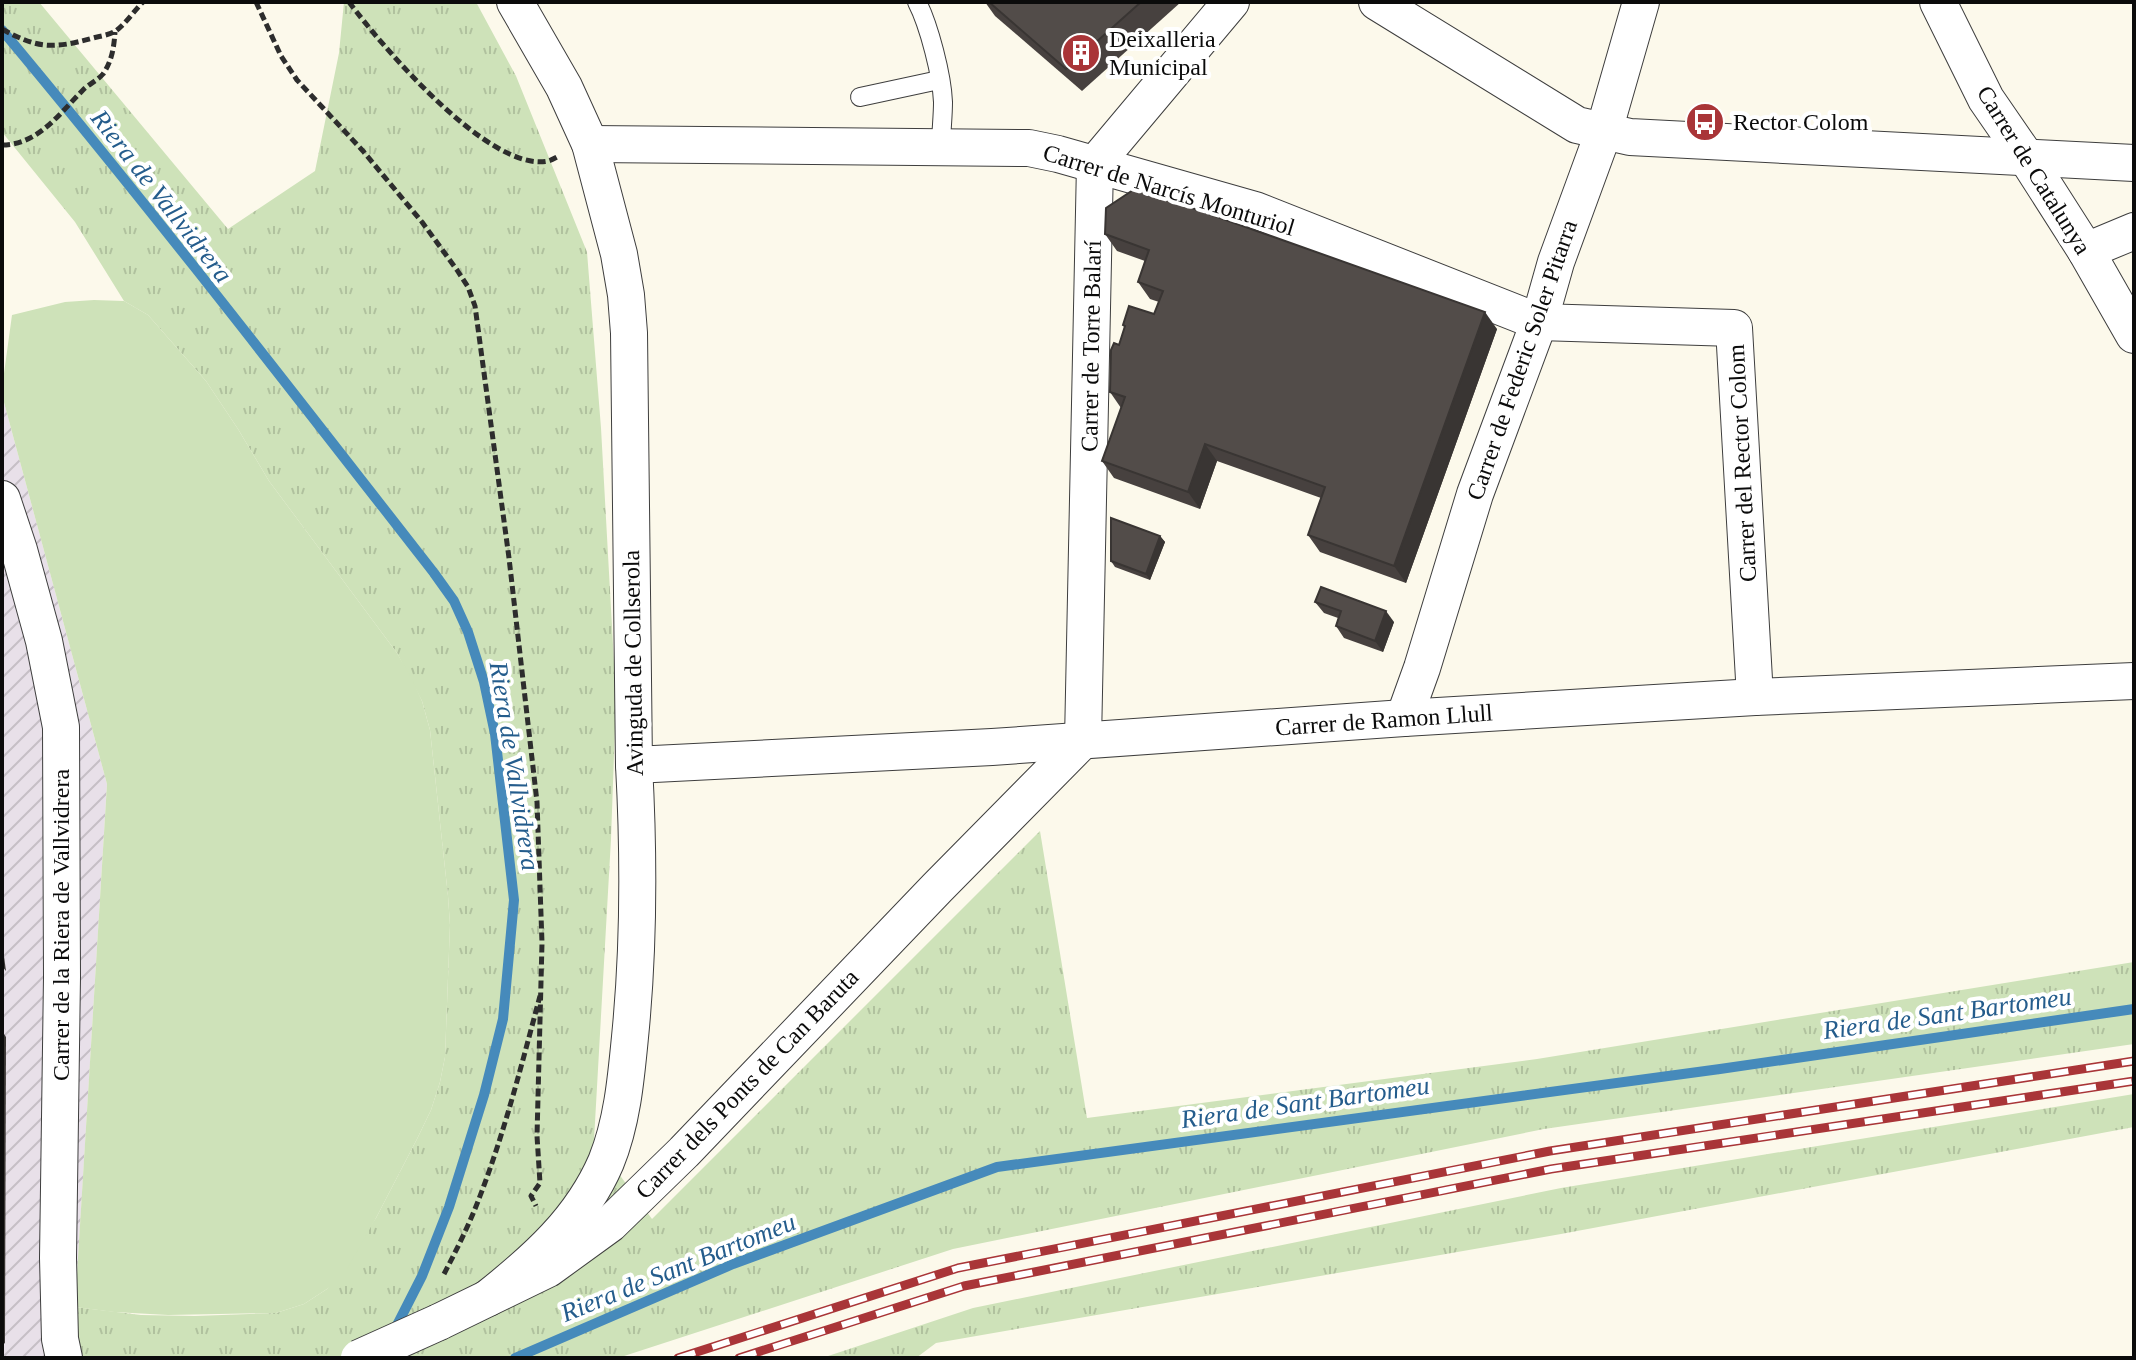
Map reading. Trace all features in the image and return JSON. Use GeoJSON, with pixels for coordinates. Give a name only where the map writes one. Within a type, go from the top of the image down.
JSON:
{"type":"FeatureCollection","features":[{"type":"Feature","properties":{"kind":"street","name":"Avinguda de Collserola"},"geometry":{"type":"LineString","coordinates":[[488,1298],[533,1262],[567,1226],[606,1162],[619,1121],[627,1072],[637,934],[628,320],[619,254],[590,144],[564,87],[515,2]]}},
{"type":"Feature","properties":{"kind":"street"},"geometry":{"type":"LineString","coordinates":[[1095,164],[1231,2]]}},
{"type":"Feature","properties":{"kind":"street"},"geometry":{"type":"LineString","coordinates":[[1377,2],[1577,125],[1630,137],[2134,163]]}},
{"type":"Feature","properties":{"kind":"street","name":"Carrer de Federic Soler Pitarra"},"geometry":{"type":"LineString","coordinates":[[1404,718],[1475,494],[1539,322],[1556,262],[1604,131],[1641,2]]}},
{"type":"Feature","properties":{"kind":"street","name":"Carrer de Catalunya"},"geometry":{"type":"LineString","coordinates":[[1938,2],[1986,99],[2086,251],[2134,335]]}},
{"type":"Feature","properties":{"kind":"street","name":"Carrer de Narcís Monturiol"},"geometry":{"type":"LineString","coordinates":[[590,144],[1029,148],[1255,210],[1539,322]]}},
{"type":"Feature","properties":{"kind":"street","name":"Carrer de Torre Balarí"},"geometry":{"type":"LineString","coordinates":[[1083,740],[1095,164]]}},
{"type":"Feature","properties":{"kind":"street"},"geometry":{"type":"LineString","coordinates":[[2086,251],[2134,231]]}},
{"type":"Feature","properties":{"kind":"street","name":"Carrer del Rector Colom"},"geometry":{"type":"LineString","coordinates":[[1539,322],[1734,328],[1755,697]]}},
{"type":"Feature","properties":{"kind":"street","name":"Carrer de la Riera de Vallvidrera"},"geometry":{"type":"LineString","coordinates":[[2,499],[44,641],[61,727],[62,977],[58,1258],[60,1339],[64,1358]]}},
{"type":"Feature","properties":{"kind":"street","name":"Carrer de Ramon Llull"},"geometry":{"type":"LineString","coordinates":[[634,765],[992,747],[1755,697],[2134,681]]}},
{"type":"Feature","properties":{"kind":"street","name":"Carrer dels Ponts de Can Baruta"},"geometry":{"type":"LineString","coordinates":[[359,1358],[548,1269],[610,1224],[684,1152],[1083,740]]}},
{"type":"Feature","properties":{"kind":"lane"},"geometry":{"type":"LineString","coordinates":[[917,2],[933,48],[943,99],[941,147]]}},
{"type":"Feature","properties":{"kind":"lane"},"geometry":{"type":"LineString","coordinates":[[860,97],[939,80]]}},
{"type":"Feature","properties":{"kind":"path"},"geometry":{"type":"LineString","coordinates":[[2,29],[23,40],[56,46],[115,32],[143,2]]}},
{"type":"Feature","properties":{"kind":"path"},"geometry":{"type":"LineString","coordinates":[[256,2],[281,56],[297,80],[363,151],[422,222],[468,287],[475,306],[509,558],[537,802],[543,986],[537,1136],[540,1183],[531,1196],[534,1205],[567,1226]]}},
{"type":"Feature","properties":{"kind":"path"},"geometry":{"type":"LineString","coordinates":[[349,2],[396,59],[464,127],[483,139],[523,159],[546,162],[590,144]]}},
{"type":"Feature","properties":{"kind":"path"},"geometry":{"type":"LineString","coordinates":[[2,145],[15,145],[29,139],[102,74],[113,54],[115,32]]}},
{"type":"Feature","properties":{"kind":"path"},"geometry":{"type":"LineString","coordinates":[[444,1274],[475,1208],[494,1156],[543,986]]}},
{"type":"Feature","properties":{"kind":"shaded area"},"geometry":{"type":"Polygon","coordinates":[[[2,395],[107,784],[72,1358],[2,1358],[2,395]]]}},
{"type":"Feature","properties":{"kind":"green space"},"geometry":{"type":"Polygon","coordinates":[[[2,2],[39,2],[228,229],[315,171],[339,53],[344,2],[476,2],[516,76],[587,252],[601,428],[616,699],[594,1140],[652,1219],[1040,831],[1087,1118],[1537,1059],[2134,962],[2134,1044],[1544,1129],[953,1249],[618,1358],[72,1358],[75,1307],[141,1315],[276,1313],[304,1304],[327,1289],[376,1218],[431,1110],[445,1057],[450,925],[430,730],[422,701],[397,653],[269,481],[206,381],[148,315],[124,301],[75,222],[2,132],[2,2]]]}},
{"type":"Feature","properties":{"kind":"green space"},"geometry":{"type":"Polygon","coordinates":[[[124,301],[148,315],[206,381],[269,481],[397,653],[422,701],[430,730],[450,925],[445,1057],[440,1082],[417,1139],[347,1269],[327,1289],[304,1304],[276,1313],[168,1315],[75,1307],[107,784],[2,388],[12,315],[65,302],[124,301]]]}},
{"type":"Feature","properties":{"kind":"green space"},"geometry":{"type":"Polygon","coordinates":[[[2134,1094],[2134,1127],[1561,1234],[936,1343],[916,1358],[822,1358],[973,1308],[1561,1188],[2134,1094]]]}},
{"type":"Feature","properties":{"kind":"building"},"geometry":{"type":"Polygon","coordinates":[[[989,2],[1141,2],[1066,69],[989,2]]]}},
{"type":"Feature","properties":{"kind":"building"},"geometry":{"type":"Polygon","coordinates":[[[1136,188],[1485,312],[1394,566],[1308,535],[1325,487],[1205,444],[1188,492],[1102,461],[1125,397],[1110,392],[1111,350],[1114,343],[1119,345],[1129,306],[1154,314],[1163,291],[1138,282],[1149,250],[1105,234],[1106,208],[1136,188]]]}},
{"type":"Feature","properties":{"kind":"building"},"geometry":{"type":"Polygon","coordinates":[[[1111,518],[1160,536],[1146,574],[1111,561],[1111,518]]]}},
{"type":"Feature","properties":{"kind":"building"},"geometry":{"type":"Polygon","coordinates":[[[1321,587],[1386,611],[1375,641],[1336,626],[1341,611],[1315,602],[1321,587]]]}},
{"type":"Feature","properties":{"kind":"waterway","name":"Riera de Vallvidrera"},"geometry":{"type":"LineString","coordinates":[[2,30],[166,232],[434,573],[454,601],[484,682],[495,734],[514,900],[503,1019],[484,1095],[449,1207],[422,1276],[394,1331]]}},
{"type":"Feature","properties":{"kind":"waterway","name":"Riera de Sant Bartomeu"},"geometry":{"type":"LineString","coordinates":[[515,1358],[733,1264],[997,1167],[1720,1069],[2134,1009]]}},
{"type":"Feature","properties":{"kind":"railway"},"geometry":{"type":"LineString","coordinates":[[678,1358],[958,1268],[1550,1151],[2134,1061]]}},
{"type":"Feature","properties":{"kind":"railway"},"geometry":{"type":"LineString","coordinates":[[739,1358],[964,1286],[1551,1169],[2134,1081]]}},
{"type":"Feature","properties":{"kind":"place","name":"Deixalleria Municipal"},"geometry":{"type":"Point","coordinates":[1081,53]}},
{"type":"Feature","properties":{"kind":"place","name":"Rector Colom"},"geometry":{"type":"Point","coordinates":[1705,122]}}]}
